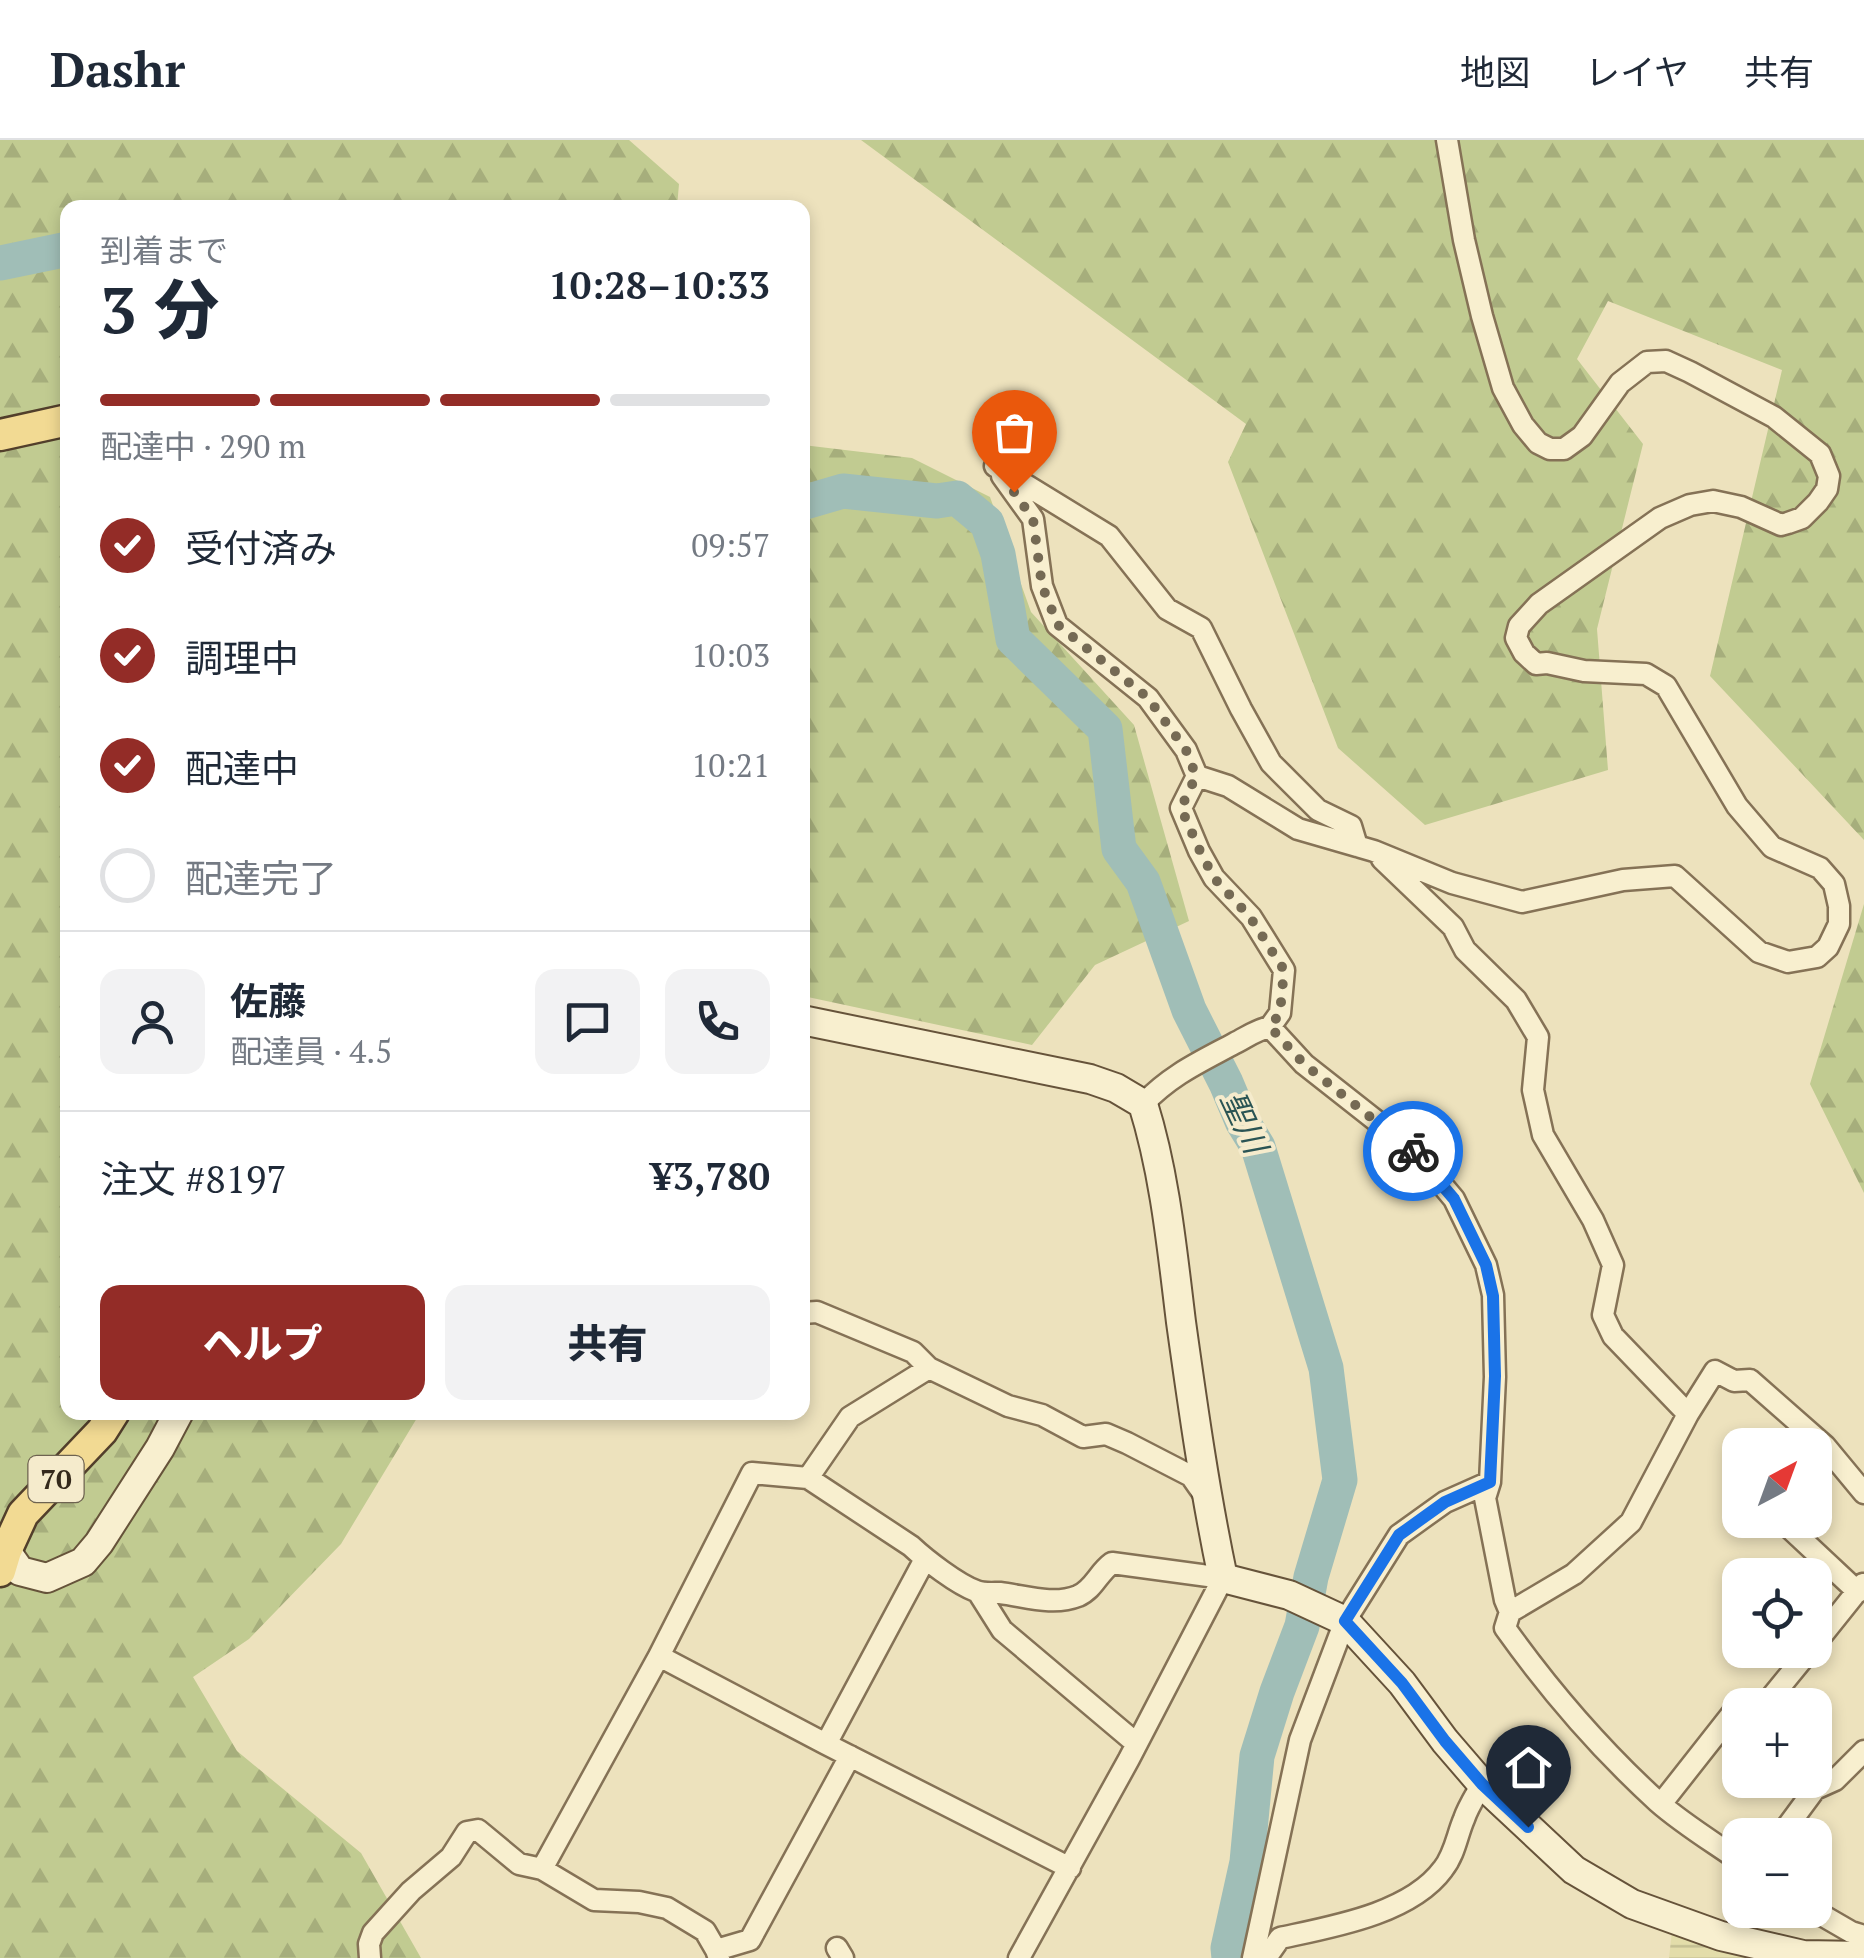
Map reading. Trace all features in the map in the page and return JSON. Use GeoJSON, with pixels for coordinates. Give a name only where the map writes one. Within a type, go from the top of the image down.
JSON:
{"type":"FeatureCollection","features":[{"type":"Feature","properties":{"kind":"main road"},"geometry":{"type":"LineString","coordinates":[[0,436],[60,422]]}},
{"type":"Feature","properties":{"kind":"main road","name":"70"},"geometry":{"type":"LineString","coordinates":[[3,1561],[24,1514],[109,1420]]}},
{"type":"Feature","properties":{"kind":"street"},"geometry":{"type":"LineString","coordinates":[[1196,776],[1228,786],[1298,829],[1365,848],[1452,883],[1522,902],[1623,880],[1675,876],[1758,952],[1788,962],[1817,956],[1828,947],[1840,924],[1834,884],[1820,868],[1772,847],[1738,806],[1666,686],[1646,674],[1536,664],[1516,638],[1519,626],[1539,604],[1660,518],[1705,501],[1734,504],[1781,525],[1802,518],[1827,489],[1825,462],[1774,417],[1666,361],[1647,362],[1620,384],[1582,436],[1564,449],[1550,449],[1538,443],[1502,388],[1464,240],[1448,140]]}},
{"type":"Feature","properties":{"kind":"street"},"geometry":{"type":"LineString","coordinates":[[1143,1104],[1188,1066],[1270,1027],[1280,1013],[1284,970],[1250,917],[1214,878],[1200,851],[1181,808],[1196,776],[1186,750],[1148,698],[1058,625],[1042,586],[1033,519],[996,466],[1109,536],[1166,609],[1202,628],[1271,763],[1318,810],[1350,826],[1365,848],[1453,927],[1466,950],[1516,1000],[1538,1037],[1533,1090],[1543,1135],[1593,1220],[1613,1265],[1602,1315],[1613,1336],[1688,1414]]}},
{"type":"Feature","properties":{"kind":"street"},"geometry":{"type":"LineString","coordinates":[[810,1022],[1116,1088],[1143,1104],[1154,1140],[1206,1497],[1223,1578],[1070,1868],[1014,1956]]}},
{"type":"Feature","properties":{"kind":"street"},"geometry":{"type":"LineString","coordinates":[[1270,1027],[1304,1064],[1412,1149],[1454,1199],[1486,1265],[1493,1296],[1495,1376],[1490,1482],[1485,1498],[1510,1612],[1505,1628],[1578,1721],[1660,1804],[1722,1848]]}},
{"type":"Feature","properties":{"kind":"street"},"geometry":{"type":"LineString","coordinates":[[810,1313],[817,1312],[913,1352],[929,1368],[1008,1406],[1042,1415],[1084,1437],[1106,1434],[1191,1476],[1206,1497]]}},
{"type":"Feature","properties":{"kind":"street"},"geometry":{"type":"LineString","coordinates":[[808,1478],[850,1417],[929,1368]]}},
{"type":"Feature","properties":{"kind":"street"},"geometry":{"type":"LineString","coordinates":[[1510,1612],[1574,1574],[1631,1522],[1688,1414],[1716,1371],[1734,1381],[1750,1380],[1826,1446],[1864,1493]]}},
{"type":"Feature","properties":{"kind":"street"},"geometry":{"type":"LineString","coordinates":[[3,1561],[20,1571],[47,1578],[83,1562],[100,1543],[175,1420]]}},
{"type":"Feature","properties":{"kind":"street"},"geometry":{"type":"LineString","coordinates":[[542,1870],[659,1656],[752,1472],[808,1478],[978,1592],[1050,1601],[1072,1598],[1092,1586],[1112,1563],[1223,1578],[1288,1595],[1337,1616],[1402,1683],[1482,1784],[1574,1870],[1632,1904],[1721,1936],[1803,1955],[1864,1956]]}},
{"type":"Feature","properties":{"kind":"street"},"geometry":{"type":"LineString","coordinates":[[1254,1958],[1300,1740],[1337,1616],[1399,1535],[1445,1502],[1490,1482]]}},
{"type":"Feature","properties":{"kind":"street"},"geometry":{"type":"LineString","coordinates":[[1802,1538],[1861,1587],[1832,1623]]}},
{"type":"Feature","properties":{"kind":"street"},"geometry":{"type":"LineString","coordinates":[[826,1744],[925,1559]]}},
{"type":"Feature","properties":{"kind":"street"},"geometry":{"type":"LineString","coordinates":[[978,1592],[1002,1630],[1137,1744]]}},
{"type":"Feature","properties":{"kind":"street"},"geometry":{"type":"LineString","coordinates":[[659,1656],[1070,1868]]}},
{"type":"Feature","properties":{"kind":"street"},"geometry":{"type":"LineString","coordinates":[[1779,1688],[1796,1668]]}},
{"type":"Feature","properties":{"kind":"street"},"geometry":{"type":"LineString","coordinates":[[1660,1804],[1722,1726]]}},
{"type":"Feature","properties":{"kind":"street"},"geometry":{"type":"LineString","coordinates":[[1794,1818],[1815,1790],[1835,1780],[1864,1751]]}},
{"type":"Feature","properties":{"kind":"street"},"geometry":{"type":"LineString","coordinates":[[370,1958],[368,1944],[373,1933],[451,1856],[466,1832],[478,1830],[518,1864],[542,1870],[594,1900],[667,1908],[704,1930],[718,1954],[750,1940],[850,1756]]}},
{"type":"Feature","properties":{"kind":"street"},"geometry":{"type":"LineString","coordinates":[[1266,1958],[1280,1938],[1354,1922],[1420,1893],[1443,1869],[1458,1840],[1462,1820],[1482,1784]]}},
{"type":"Feature","properties":{"kind":"street"},"geometry":{"type":"LineString","coordinates":[[1832,1921],[1864,1936]]}},
{"type":"Feature","properties":{"kind":"shaded area"},"geometry":{"type":"Polygon","coordinates":[[[1672,1931],[1805,1958],[1669,1958],[1672,1931]]]}},
{"type":"Feature","properties":{"kind":"green space"},"geometry":{"type":"Polygon","coordinates":[[[0,140],[629,140],[679,184],[678,200],[60,200],[60,1420],[416,1420],[341,1544],[249,1639],[193,1677],[237,1751],[361,1853],[421,1958],[0,1958],[0,140]]]}},
{"type":"Feature","properties":{"kind":"green space"},"geometry":{"type":"Polygon","coordinates":[[[861,140],[1864,140],[1864,840],[1710,676],[1782,370],[1608,301],[1577,359],[1643,444],[1597,629],[1608,770],[1425,825],[1338,748],[1228,462],[1246,424],[861,140]]]}},
{"type":"Feature","properties":{"kind":"green space"},"geometry":{"type":"Polygon","coordinates":[[[810,446],[912,458],[990,497],[1031,612],[1134,725],[1189,921],[1095,965],[1032,1045],[810,997],[810,446]]]}},
{"type":"Feature","properties":{"kind":"green space"},"geometry":{"type":"Polygon","coordinates":[[[1864,904],[1864,1193],[1810,1084],[1864,904]]]}},
{"type":"Feature","properties":{"kind":"waterway","name":"聖川"},"geometry":{"type":"LineString","coordinates":[[0,263],[60,251]]}},
{"type":"Feature","properties":{"kind":"waterway","name":"聖川"},"geometry":{"type":"LineString","coordinates":[[810,501],[843,491],[937,501],[957,498],[987,523],[998,554],[1013,639],[1105,729],[1119,849],[1143,882],[1189,1010],[1258,1147],[1326,1368],[1340,1480],[1311,1577],[1302,1626],[1257,1756],[1247,1862],[1229,1958]]}},
{"type":"Feature","properties":{"kind":"way so far"},"geometry":{"type":"LineString","coordinates":[[1014,492],[1033,519],[1042,586],[1058,625],[1148,698],[1186,750],[1196,776],[1181,808],[1200,851],[1214,878],[1250,917],[1284,970],[1280,1013],[1270,1027],[1304,1064],[1413,1151]]}},
{"type":"Feature","properties":{"kind":"route"},"geometry":{"type":"LineString","coordinates":[[1413,1151],[1454,1199],[1486,1265],[1493,1296],[1495,1376],[1490,1482],[1445,1502],[1399,1535],[1345,1621],[1402,1683],[1482,1784],[1528,1827]]}}]}
